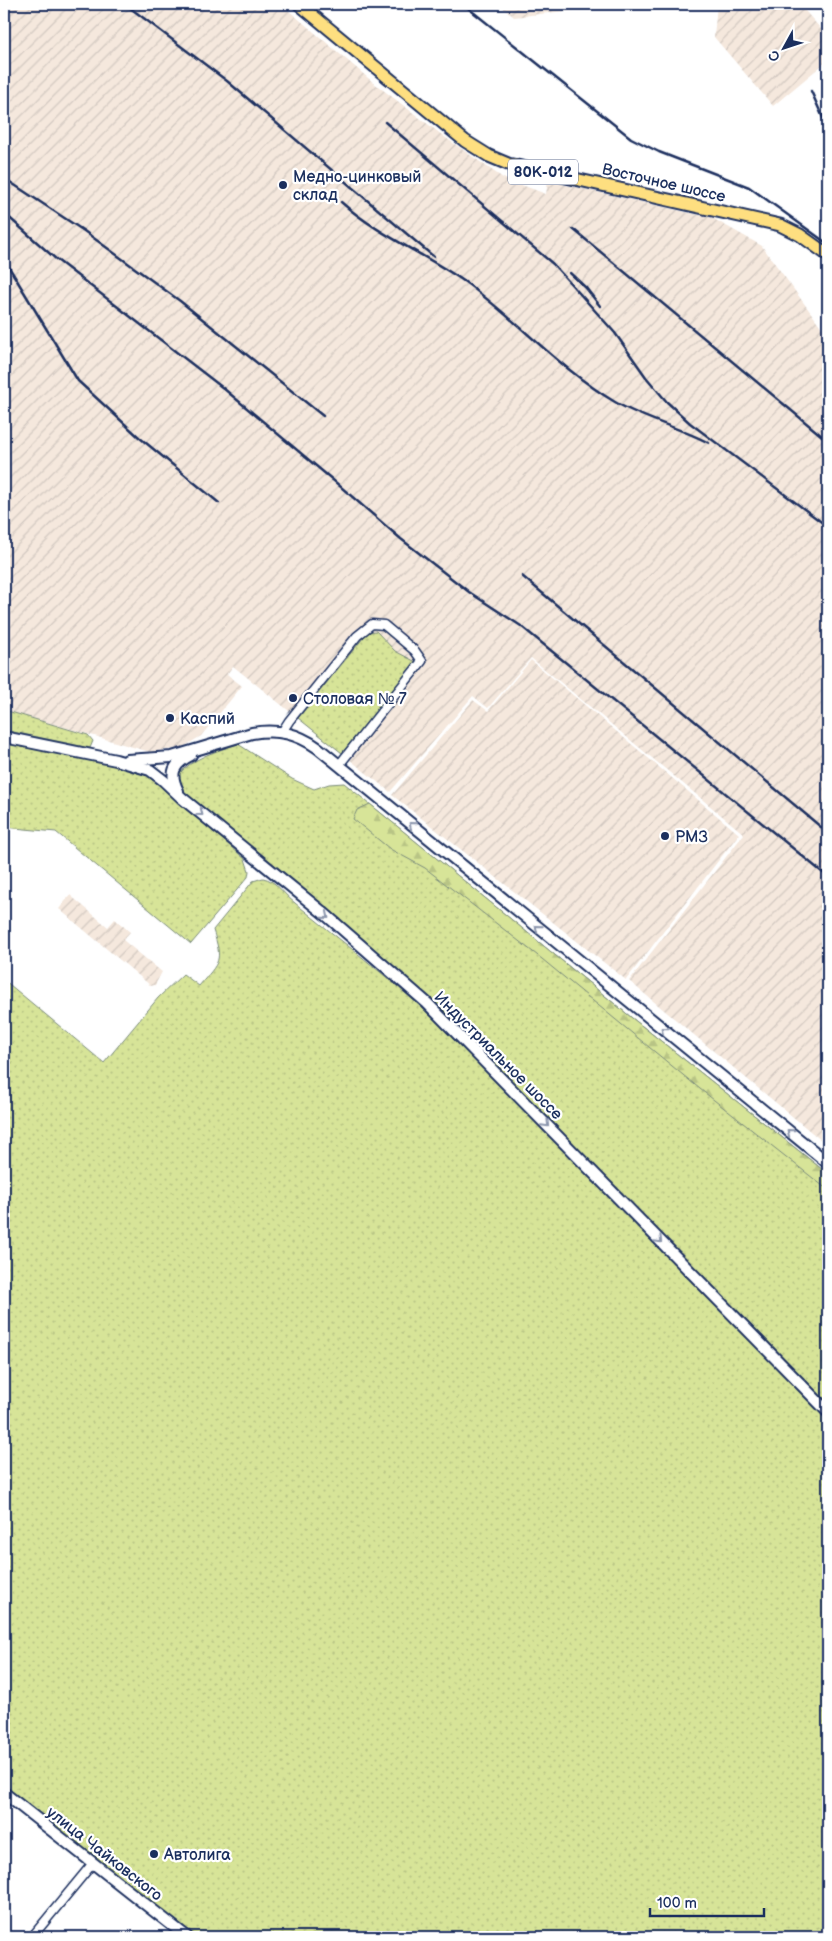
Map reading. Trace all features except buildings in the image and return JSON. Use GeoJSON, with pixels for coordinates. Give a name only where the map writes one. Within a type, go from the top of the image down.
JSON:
{"type":"FeatureCollection","features":[{"type":"Feature","properties":{"kind":"main road","name":"Восточное шоссе"},"geometry":{"type":"LineString","coordinates":[[299,4],[465,141],[489,156],[508,164],[780,226],[800,235],[828,255]]}},
{"type":"Feature","properties":{"kind":"main road","name":"Индустриальное шоссе"},"geometry":{"type":"LineString","coordinates":[[116,760],[172,757],[252,733],[266,731],[282,732],[304,738],[828,1163]]}},
{"type":"Feature","properties":{"kind":"main road","name":"Индустриальное шоссе"},"geometry":{"type":"LineString","coordinates":[[4,737],[116,760],[150,770],[163,780],[182,798],[326,915],[427,1003],[828,1412]]}},
{"type":"Feature","properties":{"kind":"main road"},"geometry":{"type":"LineString","coordinates":[[182,798],[172,780],[177,764],[208,747]]}},
{"type":"Feature","properties":{"kind":"main road","name":"улица Чайковского"},"geometry":{"type":"LineString","coordinates":[[4,1793],[187,1937]]}},
{"type":"Feature","properties":{"kind":"street"},"geometry":{"type":"LineString","coordinates":[[282,732],[288,721],[357,636],[372,624],[384,625],[415,651],[422,661],[338,765]]}},
{"type":"Feature","properties":{"kind":"street"},"geometry":{"type":"LineString","coordinates":[[32,1937],[94,1863]]}},
{"type":"Feature","properties":{"kind":"shaded area"},"geometry":{"type":"Polygon","coordinates":[[[4,4],[281,4],[374,83],[446,138],[503,178],[546,194],[548,181],[712,218],[762,246],[828,336],[828,1146],[629,981],[744,834],[531,658],[488,708],[473,696],[390,792],[233,666],[227,674],[242,686],[201,736],[182,748],[150,752],[4,710],[4,4]]]}},
{"type":"Feature","properties":{"kind":"shaded area"},"geometry":{"type":"Polygon","coordinates":[[[499,4],[625,4],[514,17],[499,4]]]}},
{"type":"Feature","properties":{"kind":"shaded area"},"geometry":{"type":"Polygon","coordinates":[[[717,4],[799,4],[828,37],[828,60],[773,106],[714,37],[717,4]]]}},
{"type":"Feature","properties":{"kind":"shaded area","name":"РМЗ"},"geometry":{"type":"Polygon","coordinates":[[[531,660],[739,834],[626,980],[392,795],[473,700],[488,711],[531,660]]]}},
{"type":"Feature","properties":{"kind":"shaded area"},"geometry":{"type":"Polygon","coordinates":[[[70,895],[108,927],[115,919],[130,932],[123,940],[162,972],[155,985],[151,986],[59,909],[70,895]]]}},
{"type":"Feature","properties":{"kind":"green space"},"geometry":{"type":"Polygon","coordinates":[[[376,631],[395,651],[416,662],[342,753],[298,718],[368,632],[376,631]]]}},
{"type":"Feature","properties":{"kind":"green space"},"geometry":{"type":"Polygon","coordinates":[[[4,710],[88,735],[93,741],[90,748],[4,730],[4,710]]]}},
{"type":"Feature","properties":{"kind":"green space"},"geometry":{"type":"Polygon","coordinates":[[[4,742],[130,768],[146,774],[245,859],[249,871],[248,877],[191,944],[56,832],[4,827],[4,742]]]}},
{"type":"Feature","properties":{"kind":"green space"},"geometry":{"type":"Polygon","coordinates":[[[238,744],[292,779],[314,789],[329,784],[344,783],[632,1018],[828,1174],[828,1405],[433,1003],[184,795],[178,784],[177,776],[183,770],[205,756],[238,744]]]}},
{"type":"Feature","properties":{"kind":"green space"},"geometry":{"type":"Polygon","coordinates":[[[370,804],[632,1018],[828,1174],[828,1190],[700,1089],[542,959],[425,868],[390,849],[353,819],[357,810],[370,804]]]}},
{"type":"Feature","properties":{"kind":"green space"},"geometry":{"type":"Polygon","coordinates":[[[263,878],[276,885],[291,900],[433,1018],[828,1419],[828,1937],[196,1937],[4,1786],[4,980],[104,1063],[158,998],[183,974],[199,986],[218,961],[219,955],[213,930],[253,881],[263,878]]]}},
{"type":"Feature","properties":{"kind":"railway"},"geometry":{"type":"LineString","coordinates":[[125,4],[227,81],[434,257]]}},
{"type":"Feature","properties":{"kind":"railway"},"geometry":{"type":"LineString","coordinates":[[463,4],[631,138],[659,152],[749,187],[828,244]]}},
{"type":"Feature","properties":{"kind":"railway"},"geometry":{"type":"LineString","coordinates":[[811,91],[828,129]]}},
{"type":"Feature","properties":{"kind":"railway"},"geometry":{"type":"LineString","coordinates":[[385,122],[553,264],[615,333],[646,377],[667,402],[690,423],[828,527]]}},
{"type":"Feature","properties":{"kind":"railway"},"geometry":{"type":"LineString","coordinates":[[4,178],[84,231],[180,301],[323,416]]}},
{"type":"Feature","properties":{"kind":"railway"},"geometry":{"type":"LineString","coordinates":[[341,202],[370,224],[465,282],[503,312],[557,360],[595,389],[626,408],[709,443]]}},
{"type":"Feature","properties":{"kind":"railway"},"geometry":{"type":"LineString","coordinates":[[4,213],[57,260],[223,388],[401,539],[469,592],[521,626],[828,877]]}},
{"type":"Feature","properties":{"kind":"railway"},"geometry":{"type":"LineString","coordinates":[[573,229],[828,441]]}},
{"type":"Feature","properties":{"kind":"railway"},"geometry":{"type":"LineString","coordinates":[[4,259],[78,381],[140,438],[219,503]]}},
{"type":"Feature","properties":{"kind":"railway"},"geometry":{"type":"LineString","coordinates":[[570,273],[586,288],[600,306]]}},
{"type":"Feature","properties":{"kind":"railway"},"geometry":{"type":"LineString","coordinates":[[522,576],[828,833]]}},
{"type":"Feature","properties":{"kind":"place","name":"Медно-цинковый склад"},"geometry":{"type":"Point","coordinates":[283,185]}},
{"type":"Feature","properties":{"kind":"place","name":"Столовая № 7"},"geometry":{"type":"Point","coordinates":[293,698]}},
{"type":"Feature","properties":{"kind":"place","name":"Каспий"},"geometry":{"type":"Point","coordinates":[170,718]}},
{"type":"Feature","properties":{"kind":"place","name":"РМЗ"},"geometry":{"type":"Point","coordinates":[665,836]}},
{"type":"Feature","properties":{"kind":"place","name":"Автолига"},"geometry":{"type":"Point","coordinates":[154,1854]}}]}
